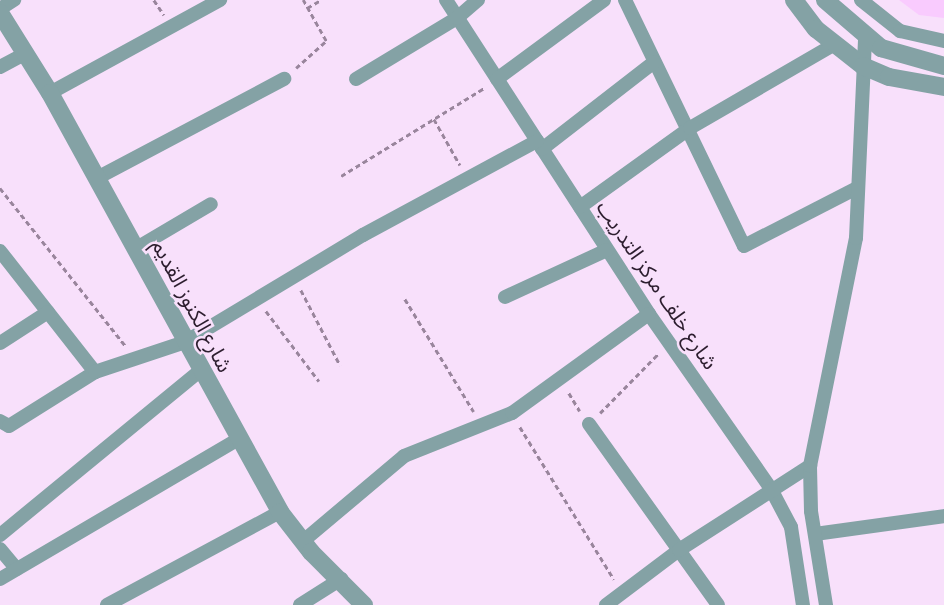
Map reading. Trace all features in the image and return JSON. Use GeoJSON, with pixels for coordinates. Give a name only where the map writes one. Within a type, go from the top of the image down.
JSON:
{"type":"FeatureCollection","features":[{"type":"Feature","properties":{"kind":"street"},"geometry":{"type":"LineString","coordinates":[[0,11],[14,0]]}},
{"type":"Feature","properties":{"kind":"street"},"geometry":{"type":"LineString","coordinates":[[50,93],[220,0]]}},
{"type":"Feature","properties":{"kind":"street","name":"شارع خلف مركز التدريب"},"geometry":{"type":"LineString","coordinates":[[446,0],[668,344],[771,489],[791,527],[803,605]]}},
{"type":"Feature","properties":{"kind":"street"},"geometry":{"type":"LineString","coordinates":[[356,79],[457,18],[478,0]]}},
{"type":"Feature","properties":{"kind":"street"},"geometry":{"type":"LineString","coordinates":[[497,79],[604,0]]}},
{"type":"Feature","properties":{"kind":"street"},"geometry":{"type":"LineString","coordinates":[[625,0],[654,62],[690,128],[744,246],[855,189]]}},
{"type":"Feature","properties":{"kind":"street"},"geometry":{"type":"LineString","coordinates":[[794,0],[832,45],[863,66],[889,77],[944,87]]}},
{"type":"Feature","properties":{"kind":"street"},"geometry":{"type":"LineString","coordinates":[[825,0],[865,38],[896,55],[944,66]]}},
{"type":"Feature","properties":{"kind":"street"},"geometry":{"type":"LineString","coordinates":[[861,0],[900,31],[944,41]]}},
{"type":"Feature","properties":{"kind":"street","name":"شارع الكنوز القديم"},"geometry":{"type":"LineString","coordinates":[[0,11],[50,93],[200,371],[281,512],[302,542],[364,605]]}},
{"type":"Feature","properties":{"kind":"street"},"geometry":{"type":"LineString","coordinates":[[826,605],[814,534],[810,466],[856,238],[855,189],[865,38]]}},
{"type":"Feature","properties":{"kind":"street"},"geometry":{"type":"LineString","coordinates":[[580,207],[690,128],[832,45]]}},
{"type":"Feature","properties":{"kind":"street"},"geometry":{"type":"LineString","coordinates":[[0,67],[26,53]]}},
{"type":"Feature","properties":{"kind":"street"},"geometry":{"type":"LineString","coordinates":[[0,421],[9,426],[95,372],[134,355],[185,342],[293,275],[468,179],[539,145],[654,62]]}},
{"type":"Feature","properties":{"kind":"street"},"geometry":{"type":"LineString","coordinates":[[97,178],[284,79]]}},
{"type":"Feature","properties":{"kind":"street"},"geometry":{"type":"LineString","coordinates":[[135,249],[211,204]]}},
{"type":"Feature","properties":{"kind":"street"},"geometry":{"type":"LineString","coordinates":[[505,297],[607,250]]}},
{"type":"Feature","properties":{"kind":"street"},"geometry":{"type":"LineString","coordinates":[[2,256],[95,372]]}},
{"type":"Feature","properties":{"kind":"street"},"geometry":{"type":"LineString","coordinates":[[0,343],[48,312]]}},
{"type":"Feature","properties":{"kind":"street"},"geometry":{"type":"LineString","coordinates":[[302,542],[404,456],[512,413],[561,381],[649,314]]}},
{"type":"Feature","properties":{"kind":"street"},"geometry":{"type":"LineString","coordinates":[[0,535],[200,371]]}},
{"type":"Feature","properties":{"kind":"street"},"geometry":{"type":"LineString","coordinates":[[589,424],[718,605]]}},
{"type":"Feature","properties":{"kind":"street"},"geometry":{"type":"LineString","coordinates":[[0,579],[239,439]]}},
{"type":"Feature","properties":{"kind":"street"},"geometry":{"type":"LineString","coordinates":[[606,605],[679,550],[810,466]]}},
{"type":"Feature","properties":{"kind":"street"},"geometry":{"type":"LineString","coordinates":[[107,605],[281,512]]}},
{"type":"Feature","properties":{"kind":"street"},"geometry":{"type":"LineString","coordinates":[[814,534],[944,516]]}},
{"type":"Feature","properties":{"kind":"street"},"geometry":{"type":"LineString","coordinates":[[0,549],[17,569]]}},
{"type":"Feature","properties":{"kind":"street"},"geometry":{"type":"LineString","coordinates":[[300,605],[341,579]]}},
{"type":"Feature","properties":{"kind":"path"},"geometry":{"type":"LineString","coordinates":[[284,79],[326,41],[303,0]]}},
{"type":"Feature","properties":{"kind":"path"},"geometry":{"type":"LineString","coordinates":[[307,8],[321,0]]}},
{"type":"Feature","properties":{"kind":"path"},"geometry":{"type":"LineString","coordinates":[[341,176],[497,79]]}},
{"type":"Feature","properties":{"kind":"path"},"geometry":{"type":"LineString","coordinates":[[434,119],[468,179]]}},
{"type":"Feature","properties":{"kind":"path"},"geometry":{"type":"LineString","coordinates":[[0,188],[134,355]]}},
{"type":"Feature","properties":{"kind":"path"},"geometry":{"type":"LineString","coordinates":[[293,275],[340,365]]}},
{"type":"Feature","properties":{"kind":"path"},"geometry":{"type":"LineString","coordinates":[[256,297],[319,381]]}},
{"type":"Feature","properties":{"kind":"path"},"geometry":{"type":"LineString","coordinates":[[405,299],[482,424]]}},
{"type":"Feature","properties":{"kind":"path"},"geometry":{"type":"LineString","coordinates":[[561,381],[589,424],[668,344]]}},
{"type":"Feature","properties":{"kind":"path"},"geometry":{"type":"LineString","coordinates":[[512,413],[622,591]]}},
{"type":"Feature","properties":{"kind":"shaded area"},"geometry":{"type":"Polygon","coordinates":[[[899,0],[944,0],[944,18],[919,15],[899,0]]]}}]}
